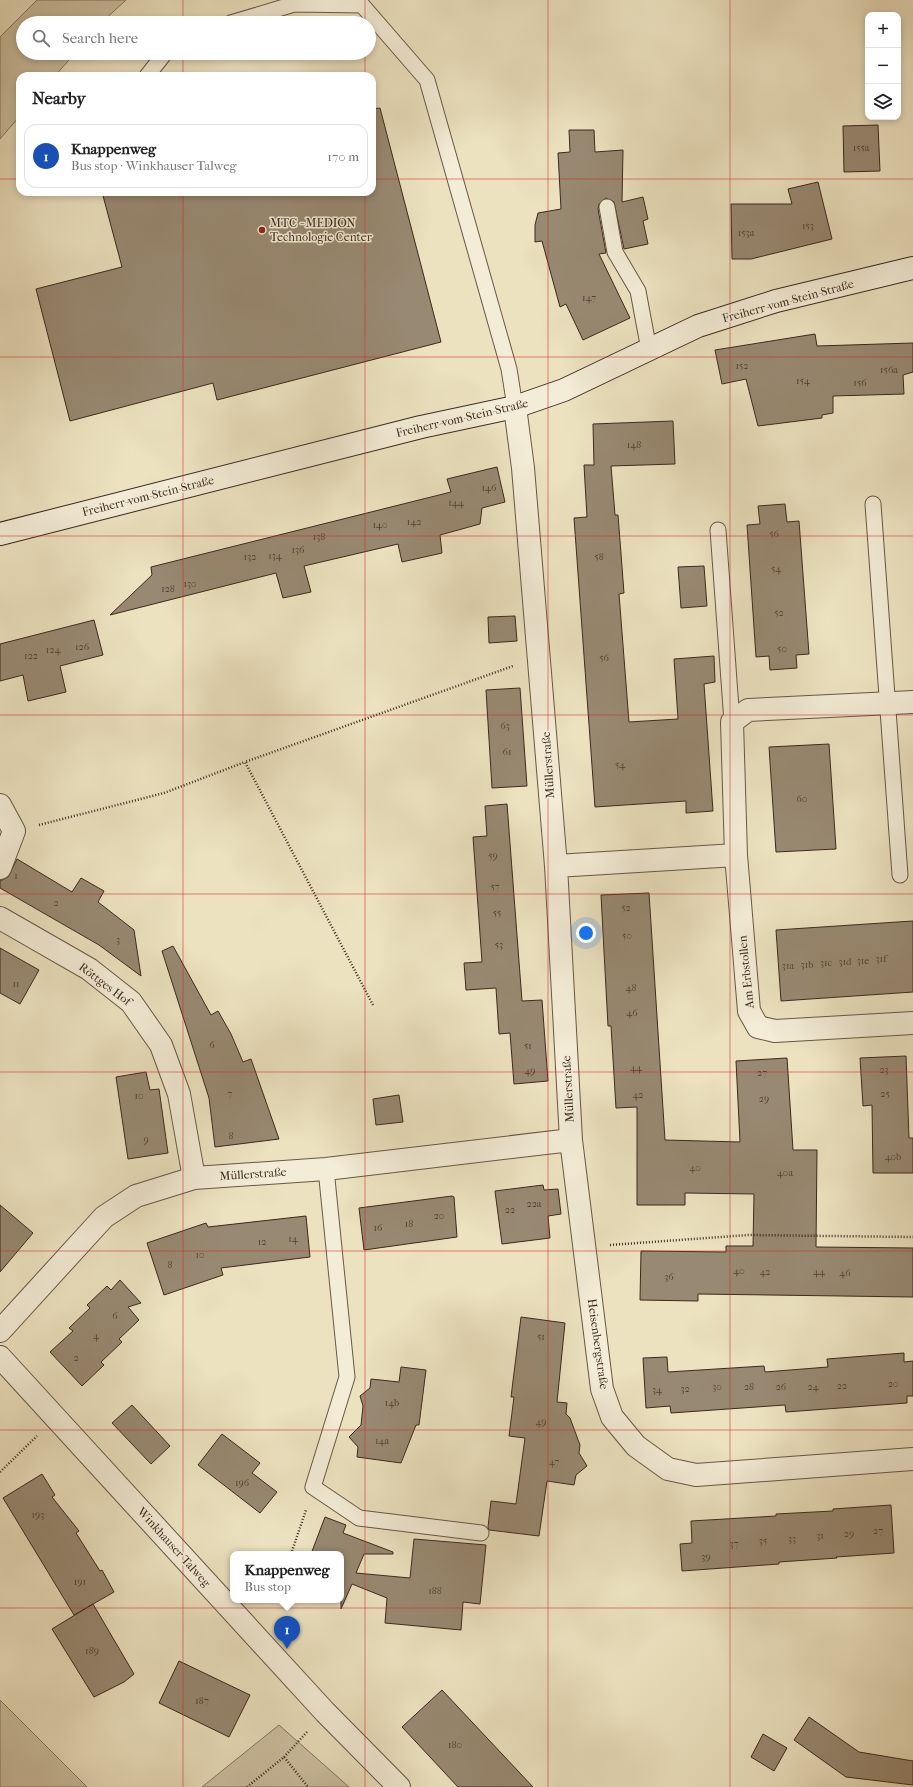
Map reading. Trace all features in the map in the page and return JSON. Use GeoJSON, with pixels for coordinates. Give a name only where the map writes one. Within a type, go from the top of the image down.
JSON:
{"type":"FeatureCollection","features":[{"type":"Feature","properties":{"kind":"street","name":"Freiherr-vom-Stein-Straße"},"geometry":{"type":"LineString","coordinates":[[0,534],[421,427],[515,407],[564,390],[698,326],[776,301],[913,268]]}},
{"type":"Feature","properties":{"kind":"street","name":"Müllerstraße"},"geometry":{"type":"LineString","coordinates":[[0,1331],[104,1217],[136,1196],[194,1178],[326,1169],[571,1140],[556,866],[523,468],[515,407]]}},
{"type":"Feature","properties":{"kind":"street"},"geometry":{"type":"LineString","coordinates":[[732,722],[748,710],[913,702]]}},
{"type":"Feature","properties":{"kind":"street","name":"Am Erbstollen"},"geometry":{"type":"LineString","coordinates":[[732,722],[736,855],[749,1011],[758,1027],[775,1031],[913,1022]]}},
{"type":"Feature","properties":{"kind":"street"},"geometry":{"type":"LineString","coordinates":[[0,805],[14,831],[0,868]]}},
{"type":"Feature","properties":{"kind":"street"},"geometry":{"type":"LineString","coordinates":[[556,866],[736,855]]}},
{"type":"Feature","properties":{"kind":"street","name":"Röttges Hof"},"geometry":{"type":"LineString","coordinates":[[0,918],[89,969],[131,1002],[162,1045],[179,1094],[194,1178]]}},
{"type":"Feature","properties":{"kind":"street","name":"Heisenbergstraße"},"geometry":{"type":"LineString","coordinates":[[571,1140],[586,1247],[602,1389],[612,1417],[636,1446],[668,1469],[696,1475],[913,1458]]}},
{"type":"Feature","properties":{"kind":"street","name":"Winkhauser Talweg"},"geometry":{"type":"LineString","coordinates":[[0,1357],[325,1712],[399,1787]]}},
{"type":"Feature","properties":{"kind":"lane"},"geometry":{"type":"LineString","coordinates":[[254,16],[294,4],[362,6],[371,16]]}},
{"type":"Feature","properties":{"kind":"lane"},"geometry":{"type":"LineString","coordinates":[[376,22],[427,80],[506,357],[515,407]]}},
{"type":"Feature","properties":{"kind":"lane"},"geometry":{"type":"LineString","coordinates":[[150,72],[160,60]]}},
{"type":"Feature","properties":{"kind":"lane"},"geometry":{"type":"LineString","coordinates":[[607,207],[615,252],[638,291],[649,350]]}},
{"type":"Feature","properties":{"kind":"lane"},"geometry":{"type":"LineString","coordinates":[[873,504],[900,875]]}},
{"type":"Feature","properties":{"kind":"lane"},"geometry":{"type":"LineString","coordinates":[[718,530],[732,722]]}},
{"type":"Feature","properties":{"kind":"lane"},"geometry":{"type":"LineString","coordinates":[[326,1169],[347,1377],[313,1487],[359,1518],[481,1533]]}},
{"type":"Feature","properties":{"kind":"path"},"geometry":{"type":"LineString","coordinates":[[14,831],[164,793],[245,762],[539,656]]}},
{"type":"Feature","properties":{"kind":"path"},"geometry":{"type":"LineString","coordinates":[[245,762],[373,1005]]}},
{"type":"Feature","properties":{"kind":"path"},"geometry":{"type":"LineString","coordinates":[[586,1247],[748,1235],[913,1237]]}},
{"type":"Feature","properties":{"kind":"path"},"geometry":{"type":"LineString","coordinates":[[0,1472],[56,1418]]}},
{"type":"Feature","properties":{"kind":"path"},"geometry":{"type":"LineString","coordinates":[[292,1551],[313,1487]]}},
{"type":"Feature","properties":{"kind":"path"},"geometry":{"type":"LineString","coordinates":[[247,1787],[284,1757],[325,1712]]}},
{"type":"Feature","properties":{"kind":"path"},"geometry":{"type":"LineString","coordinates":[[284,1757],[308,1787]]}},
{"type":"Feature","properties":{"kind":"shaded area"},"geometry":{"type":"Polygon","coordinates":[[[37,0],[126,0],[109,16],[21,16],[37,0]]]}},
{"type":"Feature","properties":{"kind":"shaded area"},"geometry":{"type":"Polygon","coordinates":[[[16,21],[16,60],[69,60],[58,72],[16,72],[16,121],[0,139],[0,37],[16,21]]]}},
{"type":"Feature","properties":{"kind":"shaded area"},"geometry":{"type":"Polygon","coordinates":[[[0,1700],[87,1787],[0,1787],[0,1700]]]}},
{"type":"Feature","properties":{"kind":"shaded area"},"geometry":{"type":"Polygon","coordinates":[[[279,1725],[349,1787],[202,1787],[279,1725]]]}},
{"type":"Feature","properties":{"kind":"building","name":"MTC - MEDION Technologie Center"},"geometry":{"type":"Polygon","coordinates":[[[376,108],[380,108],[441,342],[217,400],[213,383],[70,421],[36,289],[122,267],[103,196],[376,196],[376,108]]]}},
{"type":"Feature","properties":{"kind":"building"},"geometry":{"type":"Polygon","coordinates":[[[878,125],[880,171],[844,172],[843,126],[878,125]]]}},
{"type":"Feature","properties":{"kind":"building"},"geometry":{"type":"Polygon","coordinates":[[[569,130],[594,130],[595,152],[623,150],[622,202],[643,197],[648,219],[643,221],[648,244],[624,249],[614,202],[606,198],[599,204],[598,209],[606,253],[599,254],[630,318],[583,340],[566,304],[560,307],[542,241],[535,242],[535,225],[538,213],[561,209],[558,153],[570,152],[569,130]]]}},
{"type":"Feature","properties":{"kind":"building"},"geometry":{"type":"Polygon","coordinates":[[[818,182],[832,239],[751,259],[732,259],[731,204],[792,204],[788,189],[818,182]]]}},
{"type":"Feature","properties":{"kind":"building"},"geometry":{"type":"Polygon","coordinates":[[[815,334],[817,346],[913,343],[913,372],[903,375],[904,394],[833,396],[833,413],[822,415],[822,418],[758,426],[746,379],[722,384],[715,350],[815,334]]]}},
{"type":"Feature","properties":{"kind":"building"},"geometry":{"type":"Polygon","coordinates":[[[673,421],[675,464],[611,466],[615,515],[618,515],[624,593],[619,594],[629,722],[678,719],[674,659],[714,656],[715,682],[704,684],[713,811],[686,813],[686,801],[595,807],[574,518],[587,517],[584,465],[594,465],[593,424],[673,421]]]}},
{"type":"Feature","properties":{"kind":"building"},"geometry":{"type":"Polygon","coordinates":[[[497,467],[505,502],[482,508],[480,524],[440,535],[442,553],[402,562],[398,544],[304,566],[311,592],[283,598],[276,573],[110,615],[152,575],[151,567],[451,492],[447,479],[497,467]]]}},
{"type":"Feature","properties":{"kind":"building"},"geometry":{"type":"Polygon","coordinates":[[[785,504],[787,522],[799,521],[809,654],[796,655],[797,668],[770,670],[769,656],[756,657],[747,525],[760,524],[758,506],[785,504]]]}},
{"type":"Feature","properties":{"kind":"building"},"geometry":{"type":"Polygon","coordinates":[[[704,566],[707,606],[681,608],[678,567],[704,566]]]}},
{"type":"Feature","properties":{"kind":"building"},"geometry":{"type":"Polygon","coordinates":[[[515,616],[517,641],[489,643],[488,617],[515,616]]]}},
{"type":"Feature","properties":{"kind":"building"},"geometry":{"type":"Polygon","coordinates":[[[94,620],[103,655],[60,666],[66,692],[28,701],[23,675],[0,681],[0,644],[94,620]]]}},
{"type":"Feature","properties":{"kind":"building"},"geometry":{"type":"Polygon","coordinates":[[[520,688],[527,786],[492,788],[486,690],[520,688]]]}},
{"type":"Feature","properties":{"kind":"building"},"geometry":{"type":"Polygon","coordinates":[[[829,744],[836,849],[776,852],[769,747],[829,744]]]}},
{"type":"Feature","properties":{"kind":"building"},"geometry":{"type":"Polygon","coordinates":[[[507,804],[522,1001],[542,1000],[548,1081],[514,1084],[510,1033],[499,1034],[496,988],[466,990],[464,963],[482,962],[473,837],[487,836],[485,806],[507,804]]]}},
{"type":"Feature","properties":{"kind":"building"},"geometry":{"type":"Polygon","coordinates":[[[17,859],[72,892],[81,878],[104,891],[98,902],[134,930],[141,976],[99,945],[0,888],[0,881],[8,877],[17,859]]]}},
{"type":"Feature","properties":{"kind":"building"},"geometry":{"type":"Polygon","coordinates":[[[649,893],[665,1140],[740,1142],[736,1061],[787,1058],[793,1150],[817,1150],[816,1247],[913,1248],[913,1297],[698,1294],[698,1301],[640,1300],[641,1251],[726,1252],[726,1246],[753,1246],[754,1194],[685,1193],[685,1205],[637,1205],[637,1107],[616,1108],[611,1026],[608,1026],[601,895],[649,893]]]}},
{"type":"Feature","properties":{"kind":"building"},"geometry":{"type":"Polygon","coordinates":[[[913,921],[913,992],[781,1001],[776,930],[913,921]]]}},
{"type":"Feature","properties":{"kind":"building"},"geometry":{"type":"Polygon","coordinates":[[[173,946],[211,1015],[218,1011],[231,1034],[243,1062],[251,1059],[279,1139],[215,1147],[209,1098],[162,951],[173,946]]]}},
{"type":"Feature","properties":{"kind":"building"},"geometry":{"type":"Polygon","coordinates":[[[0,948],[39,970],[20,1004],[0,993],[0,948]]]}},
{"type":"Feature","properties":{"kind":"building"},"geometry":{"type":"Polygon","coordinates":[[[906,1056],[909,1138],[913,1138],[913,1173],[873,1173],[872,1105],[863,1106],[860,1058],[906,1056]]]}},
{"type":"Feature","properties":{"kind":"building"},"geometry":{"type":"Polygon","coordinates":[[[146,1072],[150,1090],[159,1089],[168,1153],[128,1159],[116,1077],[146,1072]]]}},
{"type":"Feature","properties":{"kind":"building"},"geometry":{"type":"Polygon","coordinates":[[[399,1095],[403,1122],[376,1125],[373,1099],[399,1095]]]}},
{"type":"Feature","properties":{"kind":"building"},"geometry":{"type":"Polygon","coordinates":[[[543,1185],[544,1190],[558,1189],[561,1214],[548,1216],[550,1238],[502,1244],[495,1191],[543,1185]]]}},
{"type":"Feature","properties":{"kind":"building"},"geometry":{"type":"Polygon","coordinates":[[[452,1196],[454,1197],[457,1237],[364,1250],[359,1208],[452,1196]]]}},
{"type":"Feature","properties":{"kind":"building"},"geometry":{"type":"Polygon","coordinates":[[[0,1205],[33,1233],[0,1272],[0,1205]]]}},
{"type":"Feature","properties":{"kind":"building"},"geometry":{"type":"Polygon","coordinates":[[[306,1216],[310,1257],[221,1268],[223,1275],[164,1295],[147,1243],[206,1223],[208,1227],[306,1216]]]}},
{"type":"Feature","properties":{"kind":"building"},"geometry":{"type":"Polygon","coordinates":[[[120,1280],[141,1303],[128,1307],[139,1320],[119,1339],[122,1342],[101,1362],[104,1365],[82,1386],[50,1352],[73,1331],[69,1328],[90,1308],[87,1305],[107,1286],[111,1290],[120,1280]]]}},
{"type":"Feature","properties":{"kind":"building"},"geometry":{"type":"Polygon","coordinates":[[[521,1317],[565,1323],[557,1402],[567,1403],[566,1414],[570,1418],[580,1445],[579,1453],[587,1466],[576,1475],[574,1485],[547,1481],[539,1536],[489,1530],[488,1527],[491,1501],[516,1504],[525,1438],[509,1436],[514,1397],[511,1397],[521,1317]]]}},
{"type":"Feature","properties":{"kind":"building"},"geometry":{"type":"Polygon","coordinates":[[[904,1353],[904,1362],[913,1361],[913,1396],[907,1396],[907,1403],[786,1412],[785,1405],[671,1413],[670,1406],[646,1408],[643,1358],[667,1357],[668,1372],[764,1366],[765,1372],[828,1367],[827,1359],[904,1353]]]}},
{"type":"Feature","properties":{"kind":"building"},"geometry":{"type":"Polygon","coordinates":[[[401,1367],[426,1370],[419,1425],[416,1425],[401,1463],[357,1457],[358,1447],[349,1437],[361,1425],[363,1406],[360,1396],[370,1388],[371,1379],[399,1382],[401,1367]]]}},
{"type":"Feature","properties":{"kind":"building"},"geometry":{"type":"Polygon","coordinates":[[[132,1405],[170,1446],[151,1464],[112,1423],[132,1405]]]}},
{"type":"Feature","properties":{"kind":"building"},"geometry":{"type":"Polygon","coordinates":[[[222,1434],[260,1463],[252,1473],[277,1492],[260,1513],[198,1465],[222,1434]]]}},
{"type":"Feature","properties":{"kind":"building"},"geometry":{"type":"Polygon","coordinates":[[[42,1474],[55,1495],[52,1497],[79,1531],[76,1533],[100,1571],[102,1570],[114,1592],[74,1615],[3,1498],[42,1474]]]}},
{"type":"Feature","properties":{"kind":"building"},"geometry":{"type":"Polygon","coordinates":[[[891,1505],[894,1553],[779,1562],[779,1564],[682,1571],[680,1544],[692,1543],[691,1521],[776,1516],[776,1514],[833,1511],[833,1509],[891,1505]]]}},
{"type":"Feature","properties":{"kind":"building"},"geometry":{"type":"Polygon","coordinates":[[[325,1517],[346,1525],[343,1533],[393,1552],[393,1554],[364,1554],[356,1573],[410,1578],[414,1539],[486,1545],[480,1604],[463,1602],[461,1630],[385,1623],[387,1598],[352,1584],[344,1602],[344,1551],[312,1551],[325,1517]]]}},
{"type":"Feature","properties":{"kind":"building"},"geometry":{"type":"Polygon","coordinates":[[[93,1604],[134,1674],[124,1682],[94,1697],[52,1629],[93,1604]]]}},
{"type":"Feature","properties":{"kind":"building"},"geometry":{"type":"Polygon","coordinates":[[[179,1661],[250,1695],[229,1737],[159,1703],[179,1661]]]}},
{"type":"Feature","properties":{"kind":"building"},"geometry":{"type":"Polygon","coordinates":[[[442,1690],[533,1787],[458,1787],[402,1727],[442,1690]]]}},
{"type":"Feature","properties":{"kind":"building"},"geometry":{"type":"Polygon","coordinates":[[[809,1717],[859,1752],[913,1761],[913,1785],[846,1777],[794,1740],[809,1717]]]}},
{"type":"Feature","properties":{"kind":"building"},"geometry":{"type":"Polygon","coordinates":[[[763,1734],[787,1748],[774,1771],[751,1757],[763,1734]]]}},
{"type":"Feature","properties":{"kind":"place","name":"MTC - MEDION Technologie Center"},"geometry":{"type":"Point","coordinates":[262,230]}},
{"type":"Feature","properties":{"kind":"place","name":"Knappenweg"},"geometry":{"type":"Point","coordinates":[287,1649]}}]}
